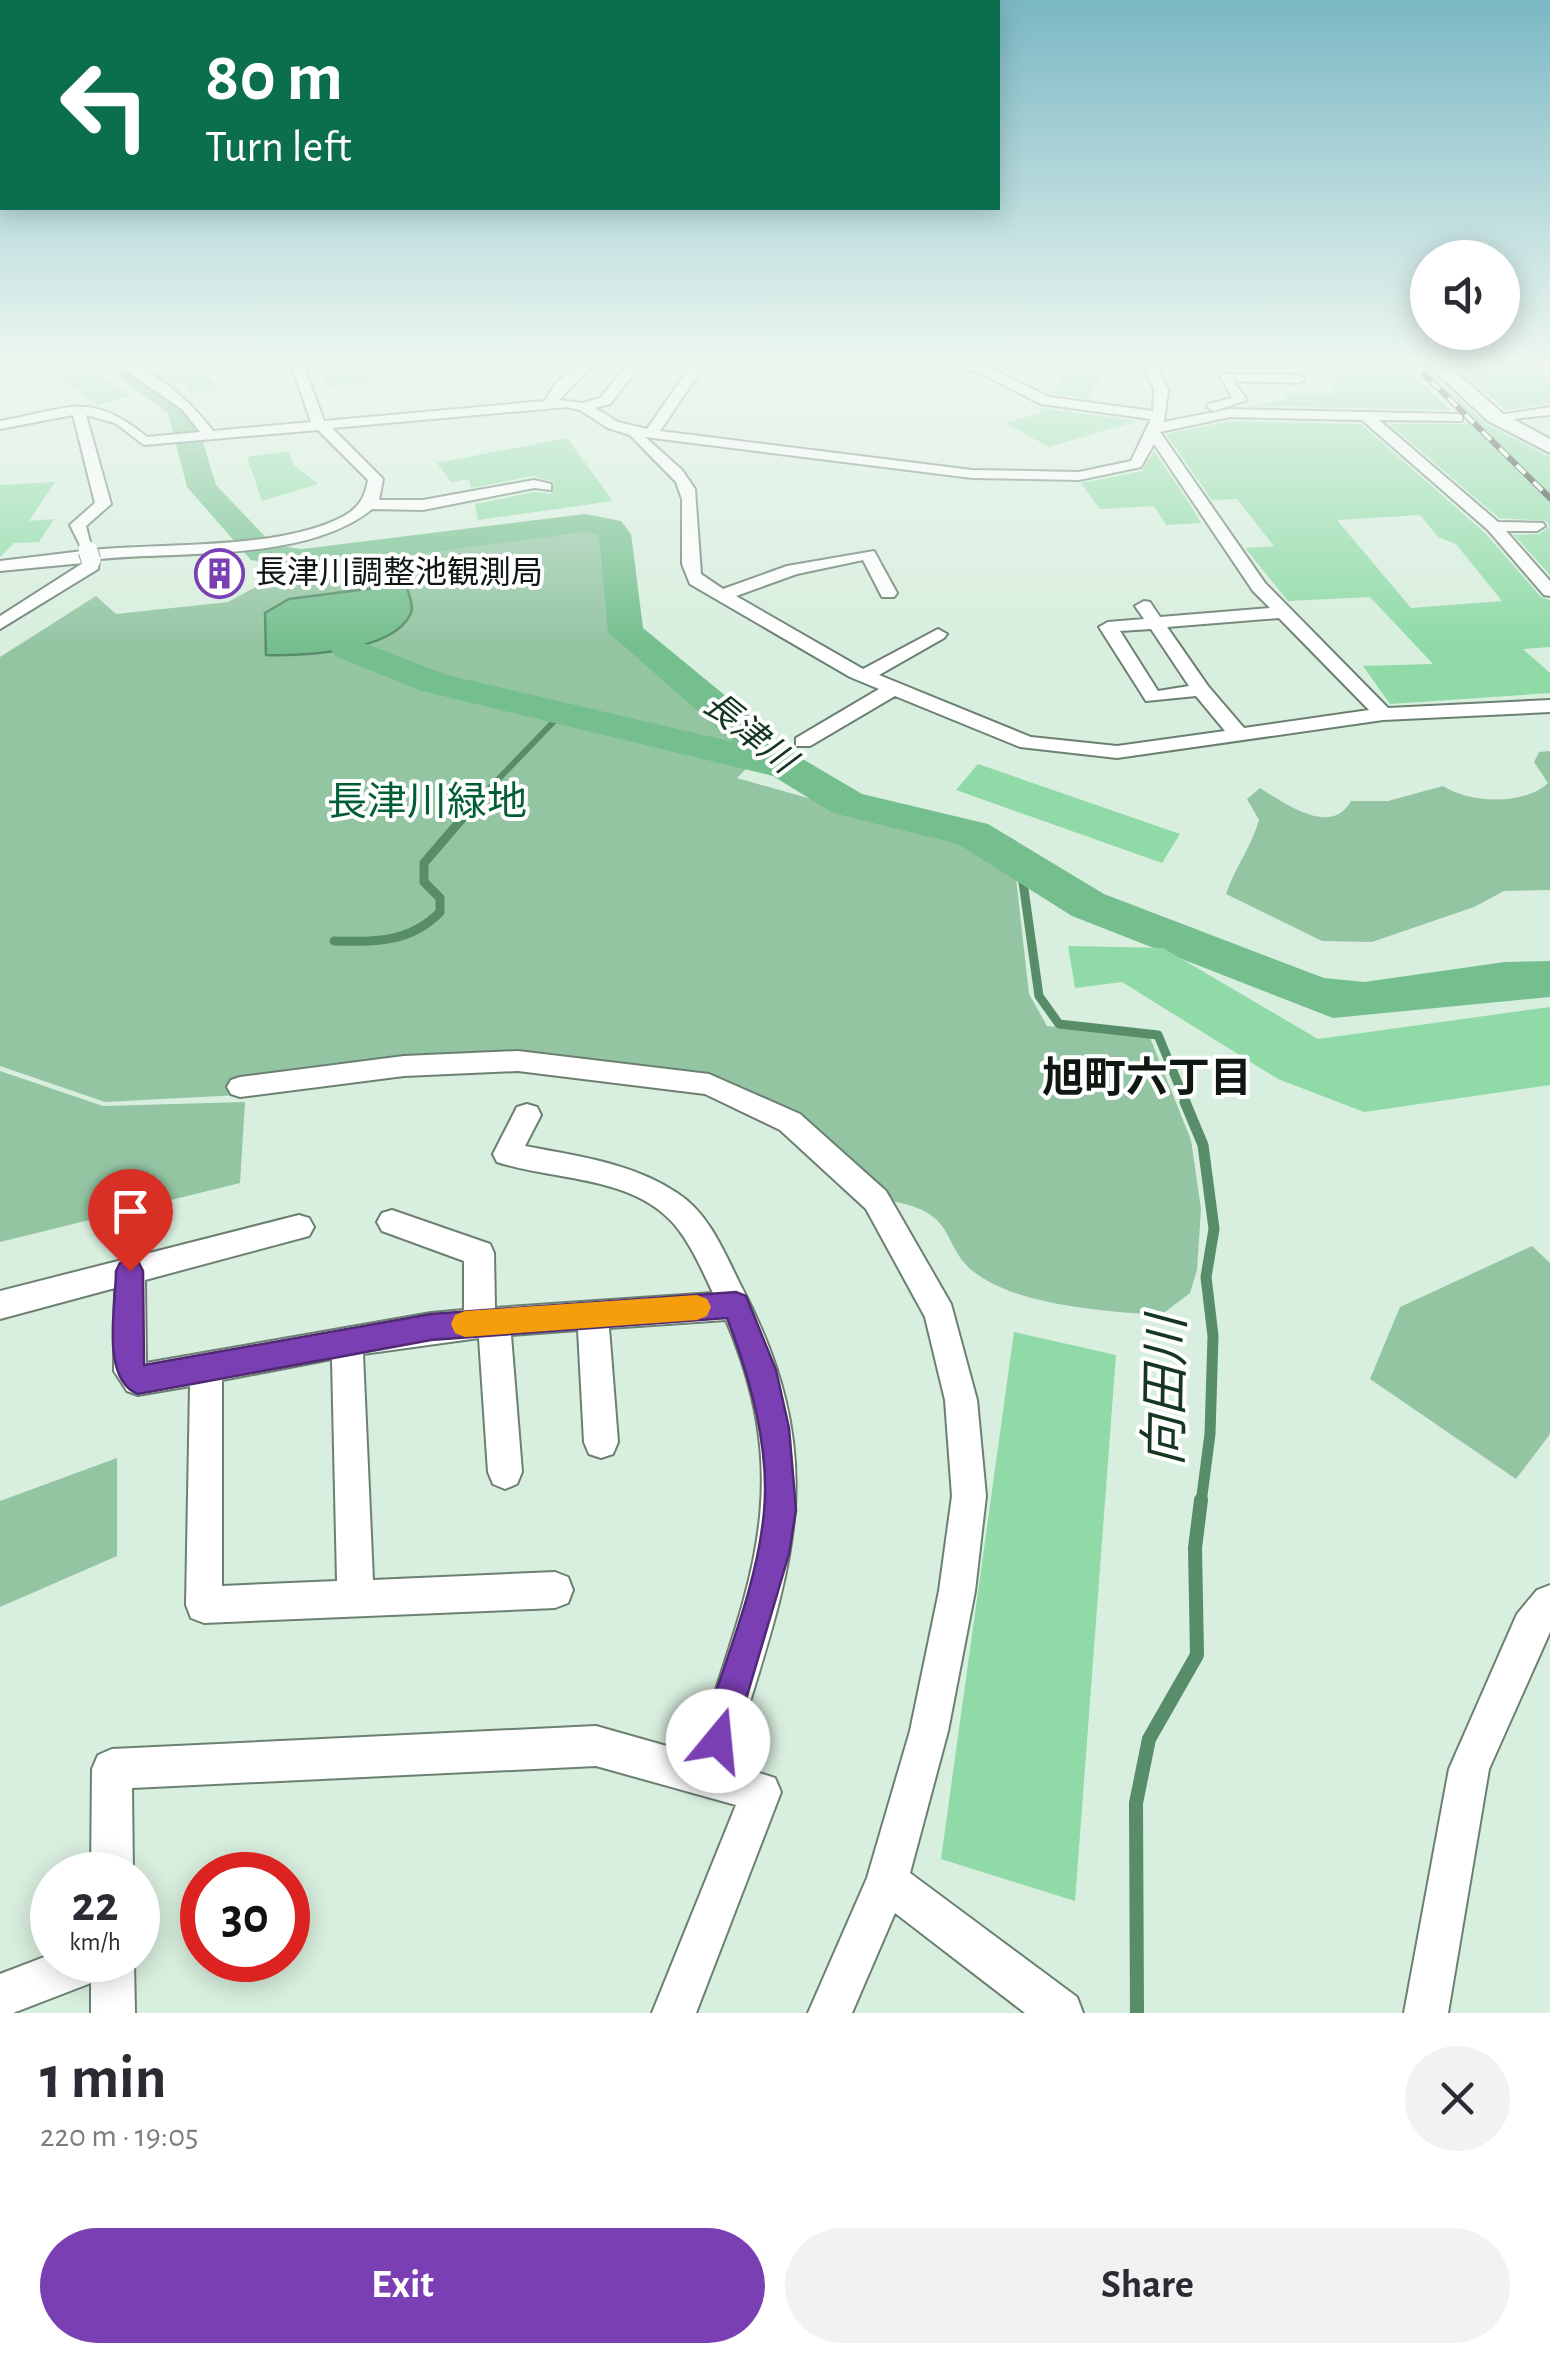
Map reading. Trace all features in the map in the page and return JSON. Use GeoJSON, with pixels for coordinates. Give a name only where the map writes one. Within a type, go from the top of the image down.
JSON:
{"type":"FeatureCollection","features":[{"type":"Feature","properties":{"kind":"street"},"geometry":{"type":"LineString","coordinates":[[88,554],[78,525],[103,504],[91,458]]}},
{"type":"Feature","properties":{"kind":"street"},"geometry":{"type":"LineString","coordinates":[[266,539],[326,520],[345,508],[361,487],[354,474],[330,458]]}},
{"type":"Feature","properties":{"kind":"street"},"geometry":{"type":"LineString","coordinates":[[0,563],[266,539],[324,530],[367,504],[378,487],[376,479],[351,458]]}},
{"type":"Feature","properties":{"kind":"street"},"geometry":{"type":"LineString","coordinates":[[663,458],[687,489],[693,539],[690,575],[864,676],[1027,743],[1117,752],[1384,714],[1550,706]]}},
{"type":"Feature","properties":{"kind":"street"},"geometry":{"type":"LineString","coordinates":[[826,458],[893,467],[1064,477],[1111,472],[1136,464],[1139,458]]}},
{"type":"Feature","properties":{"kind":"street"},"geometry":{"type":"LineString","coordinates":[[1177,458],[1260,587],[1384,714]]}},
{"type":"Feature","properties":{"kind":"street"},"geometry":{"type":"LineString","coordinates":[[1414,458],[1494,528],[1550,591]]}},
{"type":"Feature","properties":{"kind":"street"},"geometry":{"type":"LineString","coordinates":[[367,504],[423,505],[534,484],[546,487]]}},
{"type":"Feature","properties":{"kind":"street"},"geometry":{"type":"LineString","coordinates":[[423,505],[441,520]]}},
{"type":"Feature","properties":{"kind":"street"},"geometry":{"type":"LineString","coordinates":[[1494,528],[1537,526]]}},
{"type":"Feature","properties":{"kind":"street"},"geometry":{"type":"LineString","coordinates":[[0,563],[88,554]]}},
{"type":"Feature","properties":{"kind":"street"},"geometry":{"type":"LineString","coordinates":[[0,624],[88,554]]}},
{"type":"Feature","properties":{"kind":"street"},"geometry":{"type":"LineString","coordinates":[[720,595],[794,570],[868,554],[888,593]]}},
{"type":"Feature","properties":{"kind":"street"},"geometry":{"type":"LineString","coordinates":[[1201,690],[1153,696],[1108,627],[1148,614],[1284,612]]}},
{"type":"Feature","properties":{"kind":"street"},"geometry":{"type":"LineString","coordinates":[[1148,614],[1201,690],[1240,734]]}},
{"type":"Feature","properties":{"kind":"street"},"geometry":{"type":"LineString","coordinates":[[864,676],[931,630],[956,644]]}},
{"type":"Feature","properties":{"kind":"street"},"geometry":{"type":"LineString","coordinates":[[803,742],[893,689]]}},
{"type":"Feature","properties":{"kind":"street"},"geometry":{"type":"LineString","coordinates":[[240,1088],[404,1066],[518,1061],[710,1084],[790,1122],[876,1200],[940,1314],[961,1400],[969,1496],[930,1731],[887,1881],[830,2013]]}},
{"type":"Feature","properties":{"kind":"street"},"geometry":{"type":"LineString","coordinates":[[527,1115],[507,1154],[639,1186],[670,1202],[691,1225],[736,1305],[765,1384],[774,1428],[780,1510],[773,1554],[706,1778]]}},
{"type":"Feature","properties":{"kind":"street"},"geometry":{"type":"LineString","coordinates":[[392,1222],[479,1253],[505,1472]]}},
{"type":"Feature","properties":{"kind":"street"},"geometry":{"type":"LineString","coordinates":[[0,1305],[299,1227]]}},
{"type":"Feature","properties":{"kind":"street"},"geometry":{"type":"LineString","coordinates":[[130,1271],[130,1371],[138,1380],[348,1342],[487,1323],[736,1305]]}},
{"type":"Feature","properties":{"kind":"street"},"geometry":{"type":"LineString","coordinates":[[594,1315],[601,1442]]}},
{"type":"Feature","properties":{"kind":"street"},"geometry":{"type":"LineString","coordinates":[[348,1342],[356,1598]]}},
{"type":"Feature","properties":{"kind":"street"},"geometry":{"type":"LineString","coordinates":[[206,1368],[204,1605],[554,1590]]}},
{"type":"Feature","properties":{"kind":"street"},"geometry":{"type":"LineString","coordinates":[[1426,2013],[1469,1768],[1530,1628],[1550,1603]]}},
{"type":"Feature","properties":{"kind":"street"},"geometry":{"type":"LineString","coordinates":[[112,1852],[112,1768],[596,1746],[760,1792],[674,2013]]}},
{"type":"Feature","properties":{"kind":"street"},"geometry":{"type":"LineString","coordinates":[[887,1881],[1062,2013]]}},
{"type":"Feature","properties":{"kind":"street"},"geometry":{"type":"LineString","coordinates":[[0,1996],[37,1982]]}},
{"type":"Feature","properties":{"kind":"street"},"geometry":{"type":"LineString","coordinates":[[112,1982],[112,2013]]}},
{"type":"Feature","properties":{"kind":"green space","name":"長津川緑地"},"geometry":{"type":"Polygon","coordinates":[[[595,527],[610,536],[628,632],[765,750],[737,778],[987,849],[1016,878],[1029,994],[1047,1026],[1149,1035],[1191,1140],[1201,1209],[1197,1270],[1190,1293],[1161,1315],[1047,1302],[986,1280],[970,1269],[941,1224],[930,1215],[891,1201],[708,1076],[516,1054],[239,1095],[105,1102],[0,1066],[0,657],[96,596],[116,614],[228,602],[302,562],[595,527]]]}},
{"type":"Feature","properties":{"kind":"green space"},"geometry":{"type":"Polygon","coordinates":[[[1550,751],[1550,890],[1504,891],[1474,907],[1372,942],[1322,941],[1226,894],[1259,820],[1247,799],[1260,788],[1319,817],[1342,812],[1351,801],[1388,801],[1443,786],[1481,799],[1511,799],[1548,783],[1534,762],[1539,752],[1550,751]]]}},
{"type":"Feature","properties":{"kind":"green space"},"geometry":{"type":"Polygon","coordinates":[[[0,1071],[103,1106],[245,1102],[240,1183],[0,1242],[0,1071]]]}},
{"type":"Feature","properties":{"kind":"green space"},"geometry":{"type":"Polygon","coordinates":[[[1532,1246],[1550,1263],[1550,1434],[1516,1479],[1370,1379],[1400,1307],[1532,1246]]]}},
{"type":"Feature","properties":{"kind":"green space"},"geometry":{"type":"Polygon","coordinates":[[[117,1458],[117,1556],[0,1607],[0,1501],[117,1458]]]}},
{"type":"Feature","properties":{"kind":"shaded area"},"geometry":{"type":"Polygon","coordinates":[[[406,584],[410,615],[385,637],[344,649],[266,655],[265,613],[289,599],[406,584]]]}},
{"type":"Feature","properties":{"kind":"building"},"geometry":{"type":"Polygon","coordinates":[[[247,458],[291,458],[318,484],[262,501],[247,458]]]}},
{"type":"Feature","properties":{"kind":"building"},"geometry":{"type":"Polygon","coordinates":[[[463,458],[582,458],[613,501],[478,520],[475,504],[534,492],[551,494],[554,482],[533,476],[471,488],[469,479],[451,482],[437,463],[463,458]]]}},
{"type":"Feature","properties":{"kind":"building"},"geometry":{"type":"Polygon","coordinates":[[[1150,458],[1159,458],[1201,523],[1166,525],[1154,506],[1100,509],[1081,483],[1142,471],[1150,458]]]}},
{"type":"Feature","properties":{"kind":"building"},"geometry":{"type":"Polygon","coordinates":[[[1183,458],[1400,458],[1485,533],[1541,597],[1550,600],[1550,647],[1523,649],[1550,673],[1550,693],[1390,704],[1363,666],[1433,664],[1370,597],[1288,601],[1245,548],[1274,546],[1237,499],[1212,500],[1183,458]],[[1420,515],[1337,520],[1411,608],[1502,601],[1456,544],[1438,537],[1420,515]]]}},
{"type":"Feature","properties":{"kind":"building"},"geometry":{"type":"Polygon","coordinates":[[[1429,458],[1550,458],[1550,575],[1514,535],[1539,534],[1549,527],[1546,521],[1499,518],[1429,458]]]}},
{"type":"Feature","properties":{"kind":"building"},"geometry":{"type":"Polygon","coordinates":[[[55,482],[29,521],[54,519],[39,542],[14,543],[0,557],[0,485],[55,482]]]}},
{"type":"Feature","properties":{"kind":"building"},"geometry":{"type":"Polygon","coordinates":[[[978,764],[1180,834],[1162,863],[956,790],[978,764]]]}},
{"type":"Feature","properties":{"kind":"building"},"geometry":{"type":"Polygon","coordinates":[[[1068,946],[1163,948],[1318,1039],[1550,1007],[1550,1085],[1364,1112],[1278,1079],[1122,982],[1075,988],[1068,946]]]}},
{"type":"Feature","properties":{"kind":"building"},"geometry":{"type":"Polygon","coordinates":[[[1014,1332],[1116,1355],[1075,1901],[941,1859],[1014,1332]]]}},
{"type":"Feature","properties":{"kind":"waterway","name":"長津川"},"geometry":{"type":"LineString","coordinates":[[194,458],[202,487],[263,553],[302,559],[585,523],[610,528],[615,534],[626,632],[787,767],[848,804],[973,834],[1088,905],[1307,991],[1333,1000],[1364,1000],[1505,980],[1550,979]]}},
{"type":"Feature","properties":{"kind":"waterway"},"geometry":{"type":"LineString","coordinates":[[348,648],[435,683],[783,766]]}},
{"type":"Feature","properties":{"kind":"waterway"},"geometry":{"type":"LineString","coordinates":[[483,795],[562,713]]}},
{"type":"Feature","properties":{"kind":"waterway"},"geometry":{"type":"LineString","coordinates":[[334,941],[391,939],[417,930],[440,912],[440,898],[424,882],[424,863],[485,792]]}},
{"type":"Feature","properties":{"kind":"waterway","name":"向田川"},"geometry":{"type":"LineString","coordinates":[[1020,861],[1039,996],[1059,1024],[1158,1035],[1187,1105]]}},
{"type":"Feature","properties":{"kind":"waterway"},"geometry":{"type":"LineString","coordinates":[[1088,1079],[1089,1068]]}},
{"type":"Feature","properties":{"kind":"waterway","name":"向田川"},"geometry":{"type":"LineString","coordinates":[[1185,1102],[1203,1145],[1214,1229],[1206,1277],[1213,1336],[1210,1434],[1201,1503]]}},
{"type":"Feature","properties":{"kind":"waterway","name":"向田川"},"geometry":{"type":"LineString","coordinates":[[1137,2013],[1136,1803],[1149,1739],[1197,1655],[1195,1548],[1201,1500]]}},
{"type":"Feature","properties":{"kind":"railway"},"geometry":{"type":"LineString","coordinates":[[1509,458],[1550,498]]}},
{"type":"Feature","properties":{"kind":"slow traffic"},"geometry":{"type":"LineString","coordinates":[[465,1324],[697,1307]]}},
{"type":"Feature","properties":{"kind":"place","name":"長津川調整池観測局"},"geometry":{"type":"Point","coordinates":[220,573]}},
{"type":"Feature","properties":{"kind":"district","name":"旭町六丁目"},"geometry":{"type":"Point","coordinates":[1147,1079]}},
{"type":"Feature","properties":{"kind":"route"},"geometry":{"type":"LineString","coordinates":[[130,1271],[130,1371],[138,1380],[431,1327],[736,1305],[762,1370],[774,1428],[780,1510],[773,1554],[718,1741]]}}]}
